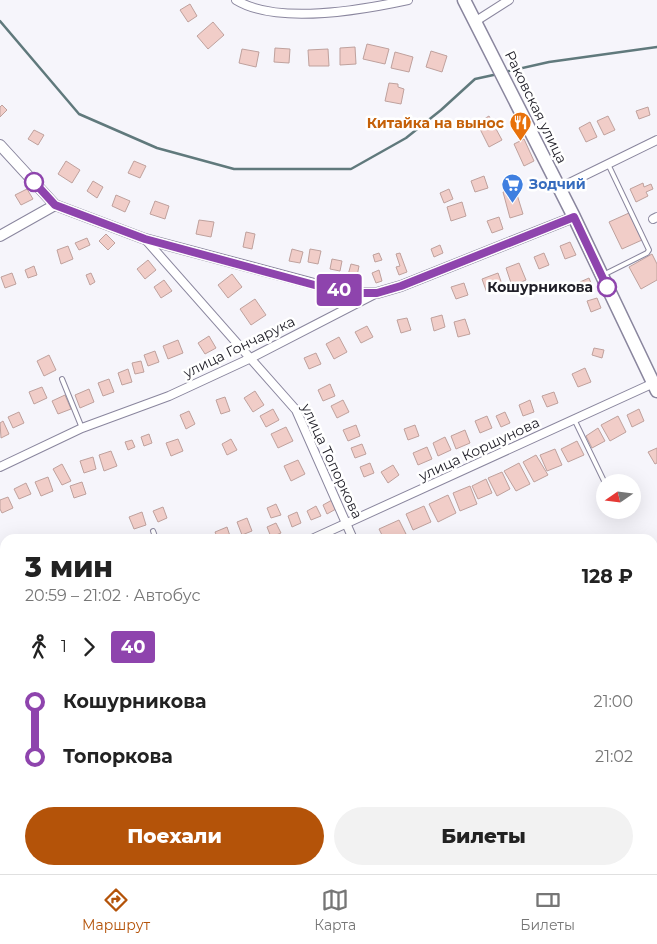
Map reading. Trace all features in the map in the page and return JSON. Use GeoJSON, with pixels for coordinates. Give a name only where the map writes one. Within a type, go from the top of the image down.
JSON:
{"type":"FeatureCollection","features":[{"type":"Feature","properties":{"kind":"main road","name":"Раковская улица"},"geometry":{"type":"LineString","coordinates":[[464,0],[574,217],[656,385]]}},
{"type":"Feature","properties":{"kind":"street"},"geometry":{"type":"LineString","coordinates":[[236,0],[248,7],[264,11],[315,14],[381,6],[408,0]]}},
{"type":"Feature","properties":{"kind":"street"},"geometry":{"type":"LineString","coordinates":[[476,21],[509,0]]}},
{"type":"Feature","properties":{"kind":"street"},"geometry":{"type":"LineString","coordinates":[[559,188],[657,140]]}},
{"type":"Feature","properties":{"kind":"street","name":"улица Топоркова"},"geometry":{"type":"LineString","coordinates":[[0,145],[55,205],[145,239],[333,290],[377,293]]}},
{"type":"Feature","properties":{"kind":"street"},"geometry":{"type":"LineString","coordinates":[[0,236],[55,205]]}},
{"type":"Feature","properties":{"kind":"street","name":"улица Гончарука"},"geometry":{"type":"LineString","coordinates":[[0,466],[82,428],[169,396],[251,358],[377,293],[401,286],[574,217]]}},
{"type":"Feature","properties":{"kind":"street","name":"улица Топоркова"},"geometry":{"type":"LineString","coordinates":[[145,239],[296,410],[351,534]]}},
{"type":"Feature","properties":{"kind":"street","name":"улица Коршунова"},"geometry":{"type":"LineString","coordinates":[[323,534],[574,419],[656,385]]}},
{"type":"Feature","properties":{"kind":"lane"},"geometry":{"type":"LineString","coordinates":[[601,275],[647,253],[648,247],[608,164]]}},
{"type":"Feature","properties":{"kind":"lane"},"geometry":{"type":"LineString","coordinates":[[62,379],[82,428]]}},
{"type":"Feature","properties":{"kind":"lane"},"geometry":{"type":"LineString","coordinates":[[574,419],[601,474]]}},
{"type":"Feature","properties":{"kind":"building"},"geometry":{"type":"Polygon","coordinates":[[[190,4],[197,16],[188,22],[180,10],[190,4]]]}},
{"type":"Feature","properties":{"kind":"building"},"geometry":{"type":"Polygon","coordinates":[[[213,22],[224,35],[208,49],[197,36],[213,22]]]}},
{"type":"Feature","properties":{"kind":"building"},"geometry":{"type":"Polygon","coordinates":[[[367,44],[389,49],[385,64],[363,59],[367,44]]]}},
{"type":"Feature","properties":{"kind":"building"},"geometry":{"type":"Polygon","coordinates":[[[355,47],[356,64],[340,65],[340,48],[355,47]]]}},
{"type":"Feature","properties":{"kind":"building"},"geometry":{"type":"Polygon","coordinates":[[[275,48],[290,49],[289,63],[274,62],[275,48]]]}},
{"type":"Feature","properties":{"kind":"building"},"geometry":{"type":"Polygon","coordinates":[[[242,49],[259,52],[256,67],[239,63],[242,49]]]}},
{"type":"Feature","properties":{"kind":"building"},"geometry":{"type":"Polygon","coordinates":[[[328,49],[329,66],[309,66],[308,50],[328,49]]]}},
{"type":"Feature","properties":{"kind":"building"},"geometry":{"type":"Polygon","coordinates":[[[431,51],[447,56],[442,72],[426,67],[431,51]]]}},
{"type":"Feature","properties":{"kind":"building"},"geometry":{"type":"Polygon","coordinates":[[[395,52],[413,57],[409,72],[391,68],[395,52]]]}},
{"type":"Feature","properties":{"kind":"building"},"geometry":{"type":"Polygon","coordinates":[[[389,83],[398,84],[398,87],[404,89],[401,104],[385,101],[389,83]]]}},
{"type":"Feature","properties":{"kind":"building"},"geometry":{"type":"Polygon","coordinates":[[[2,105],[7,110],[0,117],[0,107],[2,105]]]}},
{"type":"Feature","properties":{"kind":"building"},"geometry":{"type":"Polygon","coordinates":[[[648,107],[650,115],[639,119],[636,111],[648,107]]]}},
{"type":"Feature","properties":{"kind":"building"},"geometry":{"type":"Polygon","coordinates":[[[489,116],[502,140],[489,147],[477,123],[489,116]]]}},
{"type":"Feature","properties":{"kind":"building"},"geometry":{"type":"Polygon","coordinates":[[[608,116],[615,130],[604,135],[597,121],[608,116]]]}},
{"type":"Feature","properties":{"kind":"building"},"geometry":{"type":"Polygon","coordinates":[[[590,122],[597,137],[586,142],[579,128],[590,122]]]}},
{"type":"Feature","properties":{"kind":"building"},"geometry":{"type":"Polygon","coordinates":[[[34,130],[44,135],[38,145],[28,139],[34,130]]]}},
{"type":"Feature","properties":{"kind":"building"},"geometry":{"type":"Polygon","coordinates":[[[524,139],[534,161],[524,166],[514,144],[524,139]]]}},
{"type":"Feature","properties":{"kind":"building"},"geometry":{"type":"Polygon","coordinates":[[[66,161],[80,170],[72,183],[58,174],[66,161]]]}},
{"type":"Feature","properties":{"kind":"building"},"geometry":{"type":"Polygon","coordinates":[[[134,161],[146,166],[140,178],[128,173],[134,161]]]}},
{"type":"Feature","properties":{"kind":"building"},"geometry":{"type":"Polygon","coordinates":[[[484,176],[488,188],[475,192],[471,181],[484,176]]]}},
{"type":"Feature","properties":{"kind":"building"},"geometry":{"type":"Polygon","coordinates":[[[93,181],[103,187],[97,198],[87,191],[93,181]]]}},
{"type":"Feature","properties":{"kind":"building"},"geometry":{"type":"Polygon","coordinates":[[[643,183],[644,187],[651,184],[653,189],[646,192],[648,196],[636,202],[630,189],[643,183]]]}},
{"type":"Feature","properties":{"kind":"building","name":"Зодчий"},"geometry":{"type":"Polygon","coordinates":[[[515,188],[523,214],[510,218],[503,192],[515,188]]]}},
{"type":"Feature","properties":{"kind":"building"},"geometry":{"type":"Polygon","coordinates":[[[27,189],[33,199],[21,205],[15,195],[27,189]]]}},
{"type":"Feature","properties":{"kind":"building"},"geometry":{"type":"Polygon","coordinates":[[[449,189],[453,199],[444,203],[440,193],[449,189]]]}},
{"type":"Feature","properties":{"kind":"building"},"geometry":{"type":"Polygon","coordinates":[[[116,195],[130,201],[125,212],[112,206],[116,195]]]}},
{"type":"Feature","properties":{"kind":"building"},"geometry":{"type":"Polygon","coordinates":[[[155,201],[169,206],[165,219],[150,214],[155,201]]]}},
{"type":"Feature","properties":{"kind":"building"},"geometry":{"type":"Polygon","coordinates":[[[462,202],[466,216],[451,221],[447,207],[462,202]]]}},
{"type":"Feature","properties":{"kind":"building"},"geometry":{"type":"Polygon","coordinates":[[[629,213],[642,240],[622,249],[609,222],[629,213]]]}},
{"type":"Feature","properties":{"kind":"building"},"geometry":{"type":"Polygon","coordinates":[[[499,217],[503,229],[492,233],[487,221],[499,217]]]}},
{"type":"Feature","properties":{"kind":"building"},"geometry":{"type":"Polygon","coordinates":[[[199,220],[214,222],[211,237],[196,234],[199,220]]]}},
{"type":"Feature","properties":{"kind":"building"},"geometry":{"type":"Polygon","coordinates":[[[246,232],[255,234],[252,249],[243,247],[246,232]]]}},
{"type":"Feature","properties":{"kind":"building"},"geometry":{"type":"Polygon","coordinates":[[[106,234],[115,243],[108,250],[99,241],[106,234]]]}},
{"type":"Feature","properties":{"kind":"building"},"geometry":{"type":"Polygon","coordinates":[[[87,238],[90,245],[79,250],[75,243],[87,238]]]}},
{"type":"Feature","properties":{"kind":"building"},"geometry":{"type":"Polygon","coordinates":[[[570,242],[576,255],[565,259],[560,246],[570,242]]]}},
{"type":"Feature","properties":{"kind":"building"},"geometry":{"type":"Polygon","coordinates":[[[440,245],[443,253],[434,257],[431,249],[440,245]]]}},
{"type":"Feature","properties":{"kind":"building"},"geometry":{"type":"Polygon","coordinates":[[[68,246],[73,259],[61,264],[57,250],[68,246]]]}},
{"type":"Feature","properties":{"kind":"building"},"geometry":{"type":"Polygon","coordinates":[[[292,249],[303,252],[300,263],[289,261],[292,249]]]}},
{"type":"Feature","properties":{"kind":"building"},"geometry":{"type":"Polygon","coordinates":[[[310,249],[321,251],[318,264],[308,262],[310,249]]]}},
{"type":"Feature","properties":{"kind":"building"},"geometry":{"type":"Polygon","coordinates":[[[379,253],[382,260],[375,262],[373,255],[379,253]]]}},
{"type":"Feature","properties":{"kind":"building"},"geometry":{"type":"Polygon","coordinates":[[[400,253],[407,272],[399,275],[396,267],[400,266],[396,254],[400,253]]]}},
{"type":"Feature","properties":{"kind":"building"},"geometry":{"type":"Polygon","coordinates":[[[544,253],[549,265],[539,269],[534,257],[544,253]]]}},
{"type":"Feature","properties":{"kind":"building"},"geometry":{"type":"Polygon","coordinates":[[[652,254],[657,264],[657,280],[641,289],[629,267],[652,254]]]}},
{"type":"Feature","properties":{"kind":"building"},"geometry":{"type":"Polygon","coordinates":[[[332,259],[342,261],[340,271],[330,269],[332,259]]]}},
{"type":"Feature","properties":{"kind":"building"},"geometry":{"type":"Polygon","coordinates":[[[148,260],[156,270],[145,279],[137,269],[148,260]]]}},
{"type":"Feature","properties":{"kind":"building"},"geometry":{"type":"Polygon","coordinates":[[[519,263],[526,280],[512,286],[506,268],[519,263]]]}},
{"type":"Feature","properties":{"kind":"building"},"geometry":{"type":"Polygon","coordinates":[[[351,264],[359,266],[357,276],[348,275],[351,264]]]}},
{"type":"Feature","properties":{"kind":"building"},"geometry":{"type":"Polygon","coordinates":[[[34,266],[37,275],[28,278],[25,270],[34,266]]]}},
{"type":"Feature","properties":{"kind":"building"},"geometry":{"type":"Polygon","coordinates":[[[379,270],[382,281],[376,283],[372,273],[379,270]]]}},
{"type":"Feature","properties":{"kind":"building"},"geometry":{"type":"Polygon","coordinates":[[[12,273],[16,284],[5,288],[1,277],[12,273]]]}},
{"type":"Feature","properties":{"kind":"building"},"geometry":{"type":"Polygon","coordinates":[[[91,273],[95,282],[90,285],[86,275],[91,273]]]}},
{"type":"Feature","properties":{"kind":"building"},"geometry":{"type":"Polygon","coordinates":[[[498,273],[503,287],[487,293],[482,279],[498,273]]]}},
{"type":"Feature","properties":{"kind":"building"},"geometry":{"type":"Polygon","coordinates":[[[232,274],[242,287],[228,298],[218,285],[232,274]]]}},
{"type":"Feature","properties":{"kind":"building"},"geometry":{"type":"Polygon","coordinates":[[[589,278],[593,288],[583,291],[580,282],[589,278]]]}},
{"type":"Feature","properties":{"kind":"building"},"geometry":{"type":"Polygon","coordinates":[[[164,280],[172,291],[161,298],[154,287],[164,280]]]}},
{"type":"Feature","properties":{"kind":"building"},"geometry":{"type":"Polygon","coordinates":[[[464,283],[468,295],[456,299],[451,287],[464,283]]]}},
{"type":"Feature","properties":{"kind":"building"},"geometry":{"type":"Polygon","coordinates":[[[597,298],[601,308],[591,312],[587,301],[597,298]]]}},
{"type":"Feature","properties":{"kind":"building"},"geometry":{"type":"Polygon","coordinates":[[[255,299],[266,315],[251,325],[240,309],[255,299]]]}},
{"type":"Feature","properties":{"kind":"building"},"geometry":{"type":"Polygon","coordinates":[[[442,315],[445,327],[434,331],[431,318],[442,315]]]}},
{"type":"Feature","properties":{"kind":"building"},"geometry":{"type":"Polygon","coordinates":[[[407,318],[411,330],[401,333],[397,320],[407,318]]]}},
{"type":"Feature","properties":{"kind":"building"},"geometry":{"type":"Polygon","coordinates":[[[465,319],[470,334],[458,337],[454,322],[465,319]]]}},
{"type":"Feature","properties":{"kind":"building"},"geometry":{"type":"Polygon","coordinates":[[[367,326],[373,337],[361,343],[355,332],[367,326]]]}},
{"type":"Feature","properties":{"kind":"building"},"geometry":{"type":"Polygon","coordinates":[[[209,336],[216,348],[205,354],[198,343],[209,336]]]}},
{"type":"Feature","properties":{"kind":"building"},"geometry":{"type":"Polygon","coordinates":[[[339,337],[347,352],[334,359],[326,344],[339,337]]]}},
{"type":"Feature","properties":{"kind":"building"},"geometry":{"type":"Polygon","coordinates":[[[178,340],[183,353],[168,359],[163,346],[178,340]]]}},
{"type":"Feature","properties":{"kind":"building"},"geometry":{"type":"Polygon","coordinates":[[[594,348],[604,350],[602,358],[592,355],[594,348]]]}},
{"type":"Feature","properties":{"kind":"building"},"geometry":{"type":"Polygon","coordinates":[[[155,351],[159,362],[148,366],[144,355],[155,351]]]}},
{"type":"Feature","properties":{"kind":"building"},"geometry":{"type":"Polygon","coordinates":[[[316,353],[321,364],[309,369],[304,358],[316,353]]]}},
{"type":"Feature","properties":{"kind":"building"},"geometry":{"type":"Polygon","coordinates":[[[49,355],[56,370],[44,376],[37,361],[49,355]]]}},
{"type":"Feature","properties":{"kind":"building"},"geometry":{"type":"Polygon","coordinates":[[[141,361],[144,372],[135,374],[132,363],[141,361]]]}},
{"type":"Feature","properties":{"kind":"building"},"geometry":{"type":"Polygon","coordinates":[[[585,368],[591,382],[578,387],[572,374],[585,368]]]}},
{"type":"Feature","properties":{"kind":"building"},"geometry":{"type":"Polygon","coordinates":[[[128,369],[132,382],[122,385],[118,373],[128,369]]]}},
{"type":"Feature","properties":{"kind":"building"},"geometry":{"type":"Polygon","coordinates":[[[109,379],[114,392],[103,396],[98,383],[109,379]]]}},
{"type":"Feature","properties":{"kind":"building"},"geometry":{"type":"Polygon","coordinates":[[[330,384],[335,396],[323,401],[318,390],[330,384]]]}},
{"type":"Feature","properties":{"kind":"building"},"geometry":{"type":"Polygon","coordinates":[[[42,387],[47,398],[34,404],[29,392],[42,387]]]}},
{"type":"Feature","properties":{"kind":"building"},"geometry":{"type":"Polygon","coordinates":[[[89,389],[94,402],[80,408],[75,395],[89,389]]]}},
{"type":"Feature","properties":{"kind":"building"},"geometry":{"type":"Polygon","coordinates":[[[255,391],[264,405],[253,412],[244,398],[255,391]]]}},
{"type":"Feature","properties":{"kind":"building"},"geometry":{"type":"Polygon","coordinates":[[[554,392],[558,403],[547,407],[542,396],[554,392]]]}},
{"type":"Feature","properties":{"kind":"building"},"geometry":{"type":"Polygon","coordinates":[[[65,395],[71,409],[58,414],[52,401],[65,395]]]}},
{"type":"Feature","properties":{"kind":"building"},"geometry":{"type":"Polygon","coordinates":[[[225,397],[230,411],[221,414],[216,400],[225,397]]]}},
{"type":"Feature","properties":{"kind":"building"},"geometry":{"type":"Polygon","coordinates":[[[343,400],[349,412],[337,418],[331,406],[343,400]]]}},
{"type":"Feature","properties":{"kind":"building"},"geometry":{"type":"Polygon","coordinates":[[[530,400],[534,412],[523,416],[519,405],[530,400]]]}},
{"type":"Feature","properties":{"kind":"building"},"geometry":{"type":"Polygon","coordinates":[[[273,409],[279,420],[266,427],[260,416],[273,409]]]}},
{"type":"Feature","properties":{"kind":"building"},"geometry":{"type":"Polygon","coordinates":[[[639,409],[644,421],[632,427],[627,415],[639,409]]]}},
{"type":"Feature","properties":{"kind":"building"},"geometry":{"type":"Polygon","coordinates":[[[189,411],[195,424],[186,429],[180,415],[189,411]]]}},
{"type":"Feature","properties":{"kind":"building"},"geometry":{"type":"Polygon","coordinates":[[[19,412],[24,423],[13,428],[8,417],[19,412]]]}},
{"type":"Feature","properties":{"kind":"building"},"geometry":{"type":"Polygon","coordinates":[[[505,412],[510,423],[501,427],[496,416],[505,412]]]}},
{"type":"Feature","properties":{"kind":"building"},"geometry":{"type":"Polygon","coordinates":[[[487,416],[492,428],[480,433],[475,421],[487,416]]]}},
{"type":"Feature","properties":{"kind":"building"},"geometry":{"type":"Polygon","coordinates":[[[618,416],[626,432],[610,441],[601,425],[618,416]]]}},
{"type":"Feature","properties":{"kind":"building"},"geometry":{"type":"Polygon","coordinates":[[[3,421],[9,434],[1,438],[0,423],[3,421]]]}},
{"type":"Feature","properties":{"kind":"building"},"geometry":{"type":"Polygon","coordinates":[[[356,425],[360,436],[348,441],[343,430],[356,425]]]}},
{"type":"Feature","properties":{"kind":"building"},"geometry":{"type":"Polygon","coordinates":[[[415,425],[419,436],[408,440],[404,429],[415,425]]]}},
{"type":"Feature","properties":{"kind":"building"},"geometry":{"type":"Polygon","coordinates":[[[286,427],[293,441],[278,448],[271,434],[286,427]]]}},
{"type":"Feature","properties":{"kind":"building"},"geometry":{"type":"Polygon","coordinates":[[[598,428],[605,441],[592,448],[586,436],[598,428]]]}},
{"type":"Feature","properties":{"kind":"building"},"geometry":{"type":"Polygon","coordinates":[[[465,430],[470,443],[456,449],[451,436],[465,430]]]}},
{"type":"Feature","properties":{"kind":"building"},"geometry":{"type":"Polygon","coordinates":[[[149,434],[152,443],[144,446],[141,437],[149,434]]]}},
{"type":"Feature","properties":{"kind":"building"},"geometry":{"type":"Polygon","coordinates":[[[445,437],[451,450],[438,456],[433,443],[445,437]]]}},
{"type":"Feature","properties":{"kind":"building"},"geometry":{"type":"Polygon","coordinates":[[[178,439],[183,451],[171,456],[166,443],[178,439]]]}},
{"type":"Feature","properties":{"kind":"building"},"geometry":{"type":"Polygon","coordinates":[[[231,439],[237,450],[227,455],[222,444],[231,439]]]}},
{"type":"Feature","properties":{"kind":"building"},"geometry":{"type":"Polygon","coordinates":[[[132,440],[135,447],[128,450],[125,442],[132,440]]]}},
{"type":"Feature","properties":{"kind":"building"},"geometry":{"type":"Polygon","coordinates":[[[577,441],[584,455],[568,462],[561,449],[577,441]]]}},
{"type":"Feature","properties":{"kind":"building"},"geometry":{"type":"Polygon","coordinates":[[[362,444],[366,454],[355,458],[351,448],[362,444]]]}},
{"type":"Feature","properties":{"kind":"building"},"geometry":{"type":"Polygon","coordinates":[[[427,447],[432,459],[418,465],[413,453],[427,447]]]}},
{"type":"Feature","properties":{"kind":"building"},"geometry":{"type":"Polygon","coordinates":[[[657,448],[657,463],[655,464],[648,452],[657,448]]]}},
{"type":"Feature","properties":{"kind":"building"},"geometry":{"type":"Polygon","coordinates":[[[555,449],[562,465],[547,471],[540,455],[555,449]]]}},
{"type":"Feature","properties":{"kind":"building"},"geometry":{"type":"Polygon","coordinates":[[[111,451],[117,466],[104,471],[99,455],[111,451]]]}},
{"type":"Feature","properties":{"kind":"building"},"geometry":{"type":"Polygon","coordinates":[[[536,455],[548,475],[534,482],[523,462],[536,455]]]}},
{"type":"Feature","properties":{"kind":"building"},"geometry":{"type":"Polygon","coordinates":[[[93,457],[96,469],[84,473],[80,461],[93,457]]]}},
{"type":"Feature","properties":{"kind":"building"},"geometry":{"type":"Polygon","coordinates":[[[298,460],[305,474],[291,481],[284,466],[298,460]]]}},
{"type":"Feature","properties":{"kind":"building"},"geometry":{"type":"Polygon","coordinates":[[[370,463],[374,473],[364,477],[360,467],[370,463]]]}},
{"type":"Feature","properties":{"kind":"building"},"geometry":{"type":"Polygon","coordinates":[[[519,463],[530,484],[516,491],[504,471],[519,463]]]}},
{"type":"Feature","properties":{"kind":"building"},"geometry":{"type":"Polygon","coordinates":[[[62,464],[71,481],[62,485],[53,469],[62,464]]]}},
{"type":"Feature","properties":{"kind":"building"},"geometry":{"type":"Polygon","coordinates":[[[393,465],[399,475],[388,483],[381,472],[393,465]]]}},
{"type":"Feature","properties":{"kind":"building"},"geometry":{"type":"Polygon","coordinates":[[[502,472],[510,489],[497,496],[488,478],[502,472]]]}},
{"type":"Feature","properties":{"kind":"building"},"geometry":{"type":"Polygon","coordinates":[[[48,477],[53,491],[41,496],[35,482],[48,477]]]}},
{"type":"Feature","properties":{"kind":"building"},"geometry":{"type":"Polygon","coordinates":[[[486,479],[492,493],[478,499],[472,486],[486,479]]]}},
{"type":"Feature","properties":{"kind":"building"},"geometry":{"type":"Polygon","coordinates":[[[82,482],[86,494],[74,498],[70,486],[82,482]]]}},
{"type":"Feature","properties":{"kind":"building"},"geometry":{"type":"Polygon","coordinates":[[[26,483],[31,494],[19,499],[14,489],[26,483]]]}},
{"type":"Feature","properties":{"kind":"building"},"geometry":{"type":"Polygon","coordinates":[[[470,486],[477,504],[460,511],[453,493],[470,486]]]}},
{"type":"Feature","properties":{"kind":"building"},"geometry":{"type":"Polygon","coordinates":[[[448,495],[456,513],[438,522],[429,504],[448,495]]]}},
{"type":"Feature","properties":{"kind":"building"},"geometry":{"type":"Polygon","coordinates":[[[8,497],[13,508],[2,513],[0,500],[8,497]]]}},
{"type":"Feature","properties":{"kind":"building"},"geometry":{"type":"Polygon","coordinates":[[[332,500],[336,509],[327,514],[323,505],[332,500]]]}},
{"type":"Feature","properties":{"kind":"building"},"geometry":{"type":"Polygon","coordinates":[[[276,504],[281,515],[271,518],[267,508],[276,504]]]}},
{"type":"Feature","properties":{"kind":"building"},"geometry":{"type":"Polygon","coordinates":[[[316,506],[321,516],[311,520],[307,511],[316,506]]]}},
{"type":"Feature","properties":{"kind":"building"},"geometry":{"type":"Polygon","coordinates":[[[424,506],[431,522],[413,530],[406,514],[424,506]]]}},
{"type":"Feature","properties":{"kind":"building"},"geometry":{"type":"Polygon","coordinates":[[[163,507],[167,518],[158,522],[153,511],[163,507]]]}},
{"type":"Feature","properties":{"kind":"building"},"geometry":{"type":"Polygon","coordinates":[[[142,512],[146,525],[134,529],[129,517],[142,512]]]}},
{"type":"Feature","properties":{"kind":"building"},"geometry":{"type":"Polygon","coordinates":[[[297,512],[301,523],[292,527],[288,516],[297,512]]]}},
{"type":"Feature","properties":{"kind":"building"},"geometry":{"type":"Polygon","coordinates":[[[247,518],[252,531],[242,534],[237,522],[247,518]]]}},
{"type":"Feature","properties":{"kind":"building"},"geometry":{"type":"Polygon","coordinates":[[[399,520],[406,534],[382,534],[379,529],[399,520]]]}},
{"type":"Feature","properties":{"kind":"building"},"geometry":{"type":"Polygon","coordinates":[[[276,523],[281,533],[270,534],[267,527],[276,523]]]}},
{"type":"Feature","properties":{"kind":"building"},"geometry":{"type":"Polygon","coordinates":[[[227,527],[229,534],[216,534],[215,532],[227,527]]]}},
{"type":"Feature","properties":{"kind":"waterway"},"geometry":{"type":"LineString","coordinates":[[0,21],[79,114],[157,148],[234,169],[351,169],[406,138],[475,79],[498,74]]}},
{"type":"Feature","properties":{"kind":"waterway"},"geometry":{"type":"LineString","coordinates":[[505,72],[549,62],[657,47]]}},
{"type":"Feature","properties":{"kind":"bus line","name":"40"},"geometry":{"type":"LineString","coordinates":[[34,182],[55,205],[145,239],[333,290],[358,293],[377,293],[401,286],[574,217],[607,287]]}},
{"type":"Feature","properties":{"kind":"place","name":"Китайка на вынос"},"geometry":{"type":"Point","coordinates":[520,142]}},
{"type":"Feature","properties":{"kind":"place","name":"Зодчий"},"geometry":{"type":"Point","coordinates":[513,203]}},
{"type":"Feature","properties":{"kind":"place","name":"Кошурникова"},"geometry":{"type":"Point","coordinates":[607,287]}}]}
